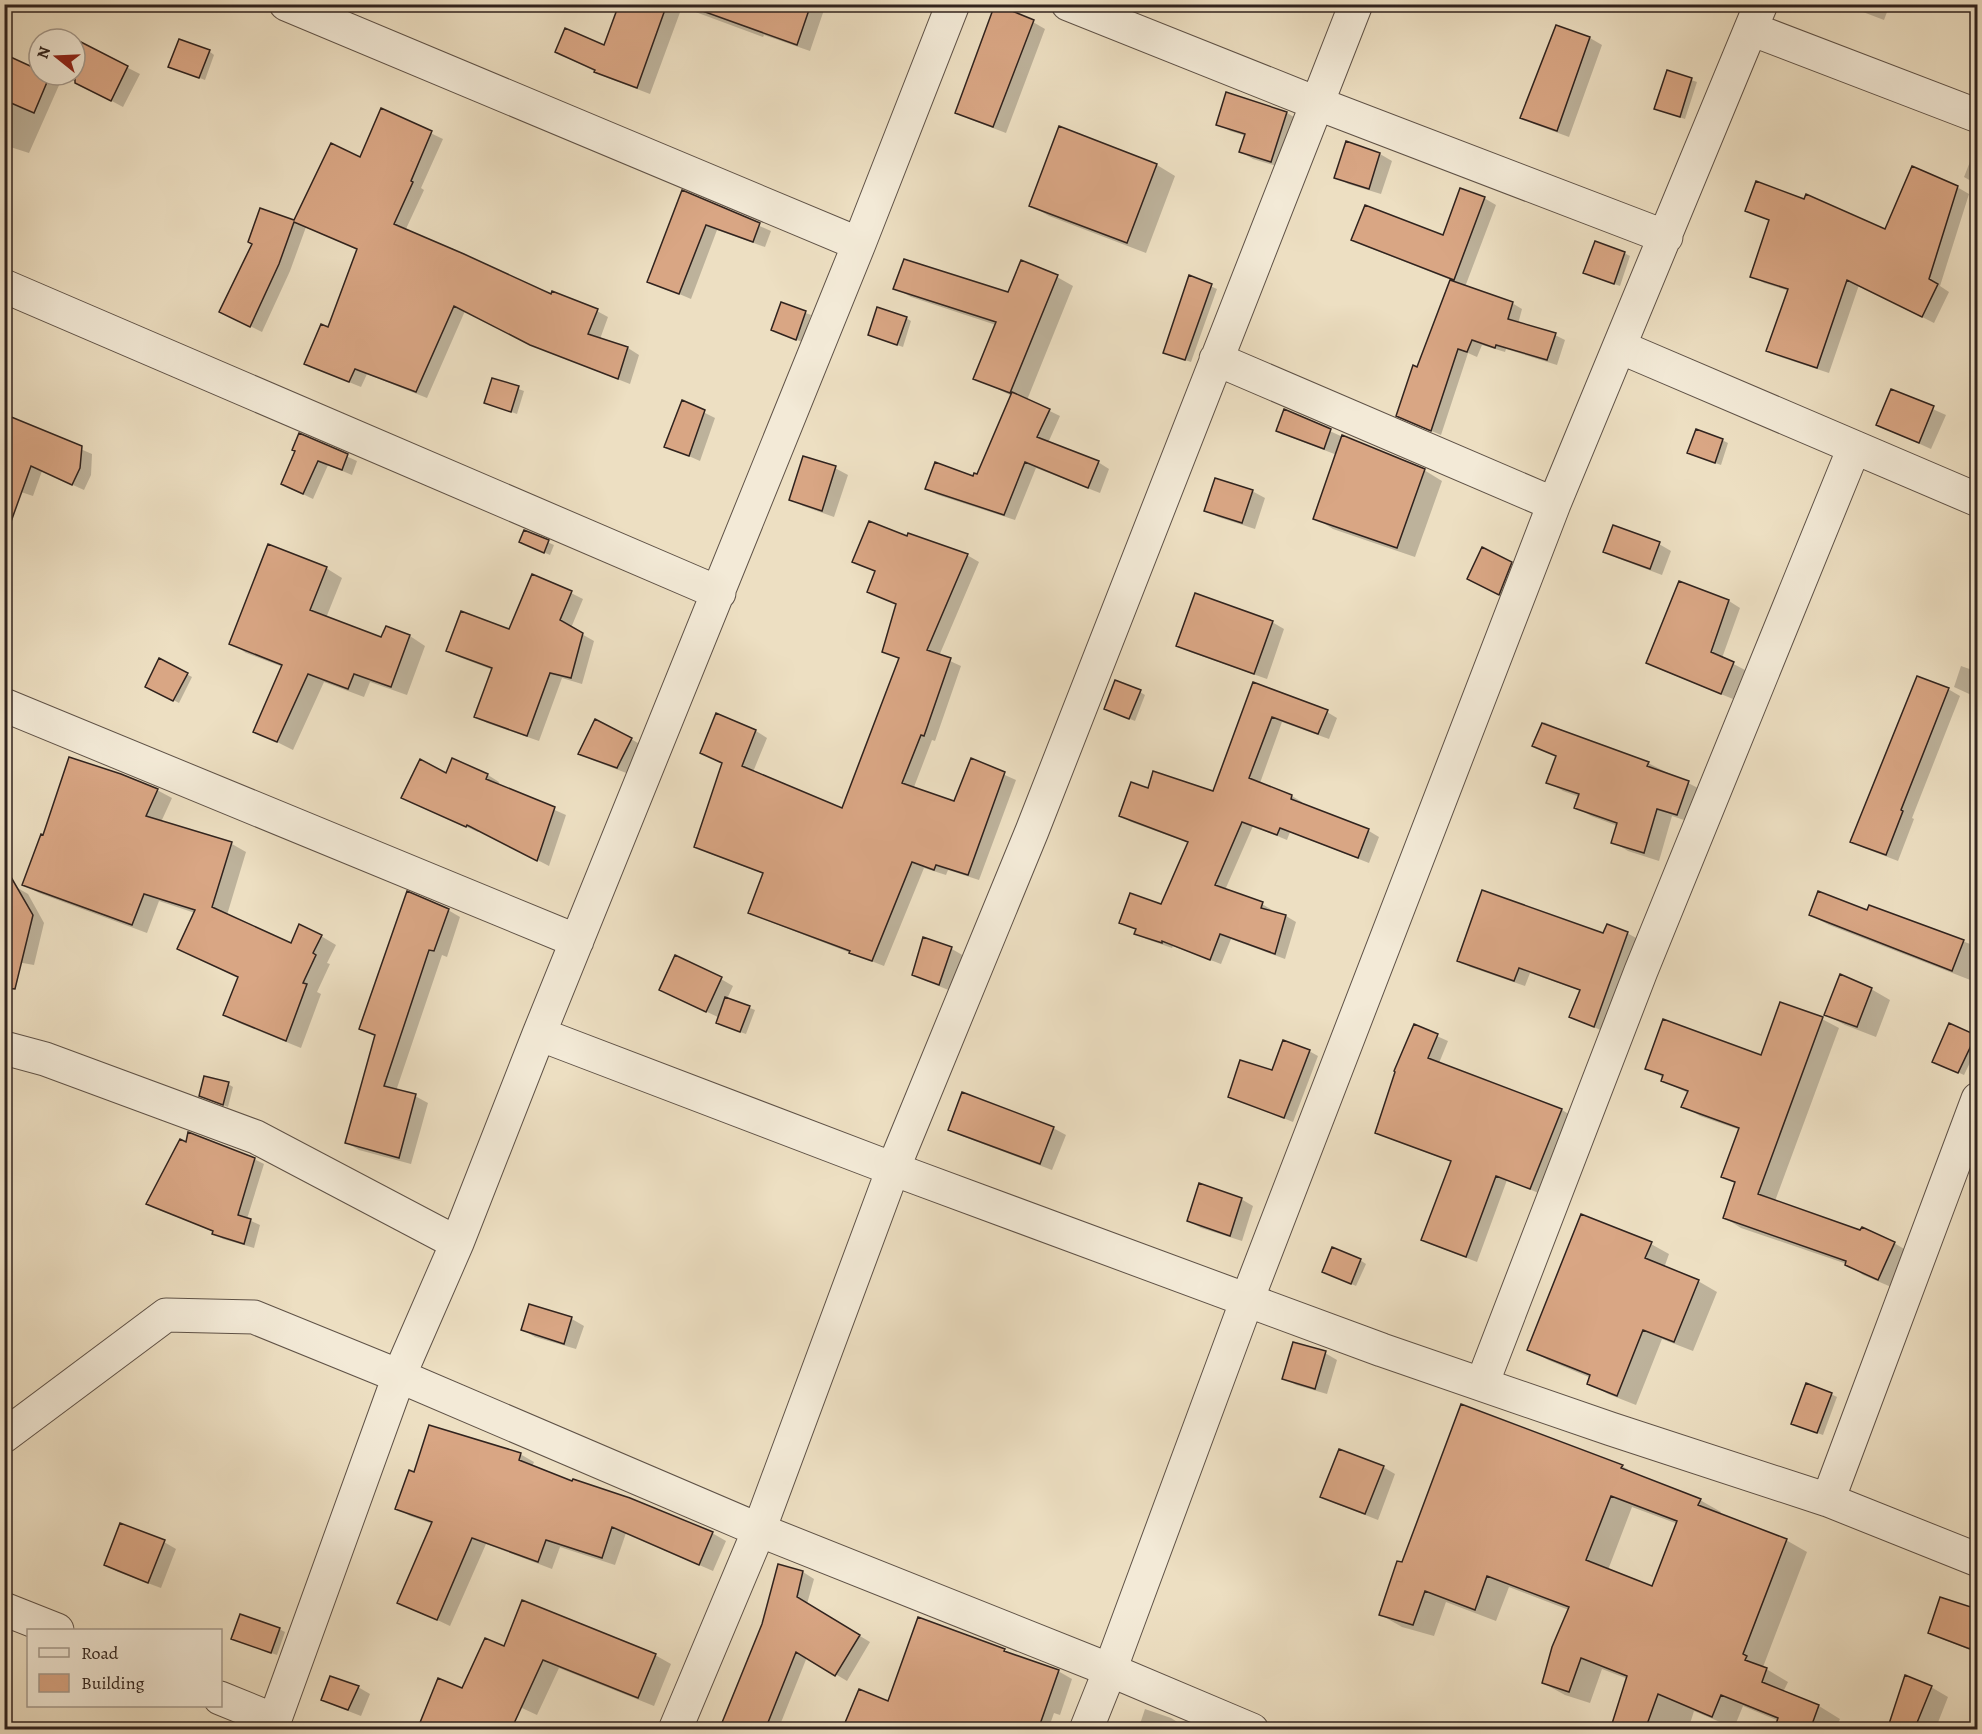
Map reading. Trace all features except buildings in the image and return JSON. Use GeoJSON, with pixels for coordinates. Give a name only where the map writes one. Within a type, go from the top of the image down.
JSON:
{"type":"FeatureCollection","features":[{"type":"Feature","properties":{"kind":"street"},"geometry":{"type":"LineString","coordinates":[[286,4],[860,244]]}},
{"type":"Feature","properties":{"kind":"street"},"geometry":{"type":"LineString","coordinates":[[222,1699],[273,1725],[399,1376],[457,1243],[539,1034],[860,244],[953,4]]}},
{"type":"Feature","properties":{"kind":"street"},"geometry":{"type":"LineString","coordinates":[[1068,4],[1317,103],[1666,237]]}},
{"type":"Feature","properties":{"kind":"street"},"geometry":{"type":"LineString","coordinates":[[675,1730],[759,1530],[893,1169],[1032,831],[1356,4]]}},
{"type":"Feature","properties":{"kind":"street"},"geometry":{"type":"LineString","coordinates":[[1086,1730],[1247,1300],[1554,504],[1756,17],[1977,116]]}},
{"type":"Feature","properties":{"kind":"street"},"geometry":{"type":"LineString","coordinates":[[4,286],[719,593]]}},
{"type":"Feature","properties":{"kind":"street"},"geometry":{"type":"LineString","coordinates":[[1620,348],[1977,500]]}},
{"type":"Feature","properties":{"kind":"street"},"geometry":{"type":"LineString","coordinates":[[1216,359],[1554,504]]}},
{"type":"Feature","properties":{"kind":"street"},"geometry":{"type":"LineString","coordinates":[[1482,1384],[1641,972],[1854,448]]}},
{"type":"Feature","properties":{"kind":"street"},"geometry":{"type":"LineString","coordinates":[[4,705],[577,941]]}},
{"type":"Feature","properties":{"kind":"street"},"geometry":{"type":"LineString","coordinates":[[539,1034],[893,1169],[1382,1350],[1611,1429],[1828,1500],[1977,1560]]}},
{"type":"Feature","properties":{"kind":"street"},"geometry":{"type":"LineString","coordinates":[[4,1048],[45,1059],[256,1137],[457,1243]]}},
{"type":"Feature","properties":{"kind":"street"},"geometry":{"type":"LineString","coordinates":[[1828,1500],[1977,1099]]}},
{"type":"Feature","properties":{"kind":"street"},"geometry":{"type":"LineString","coordinates":[[4,1436],[166,1315],[254,1317],[399,1376],[759,1530],[1110,1670],[1252,1730]]}},
{"type":"Feature","properties":{"kind":"street"},"geometry":{"type":"LineString","coordinates":[[4,1609],[54,1629]]}}]}
